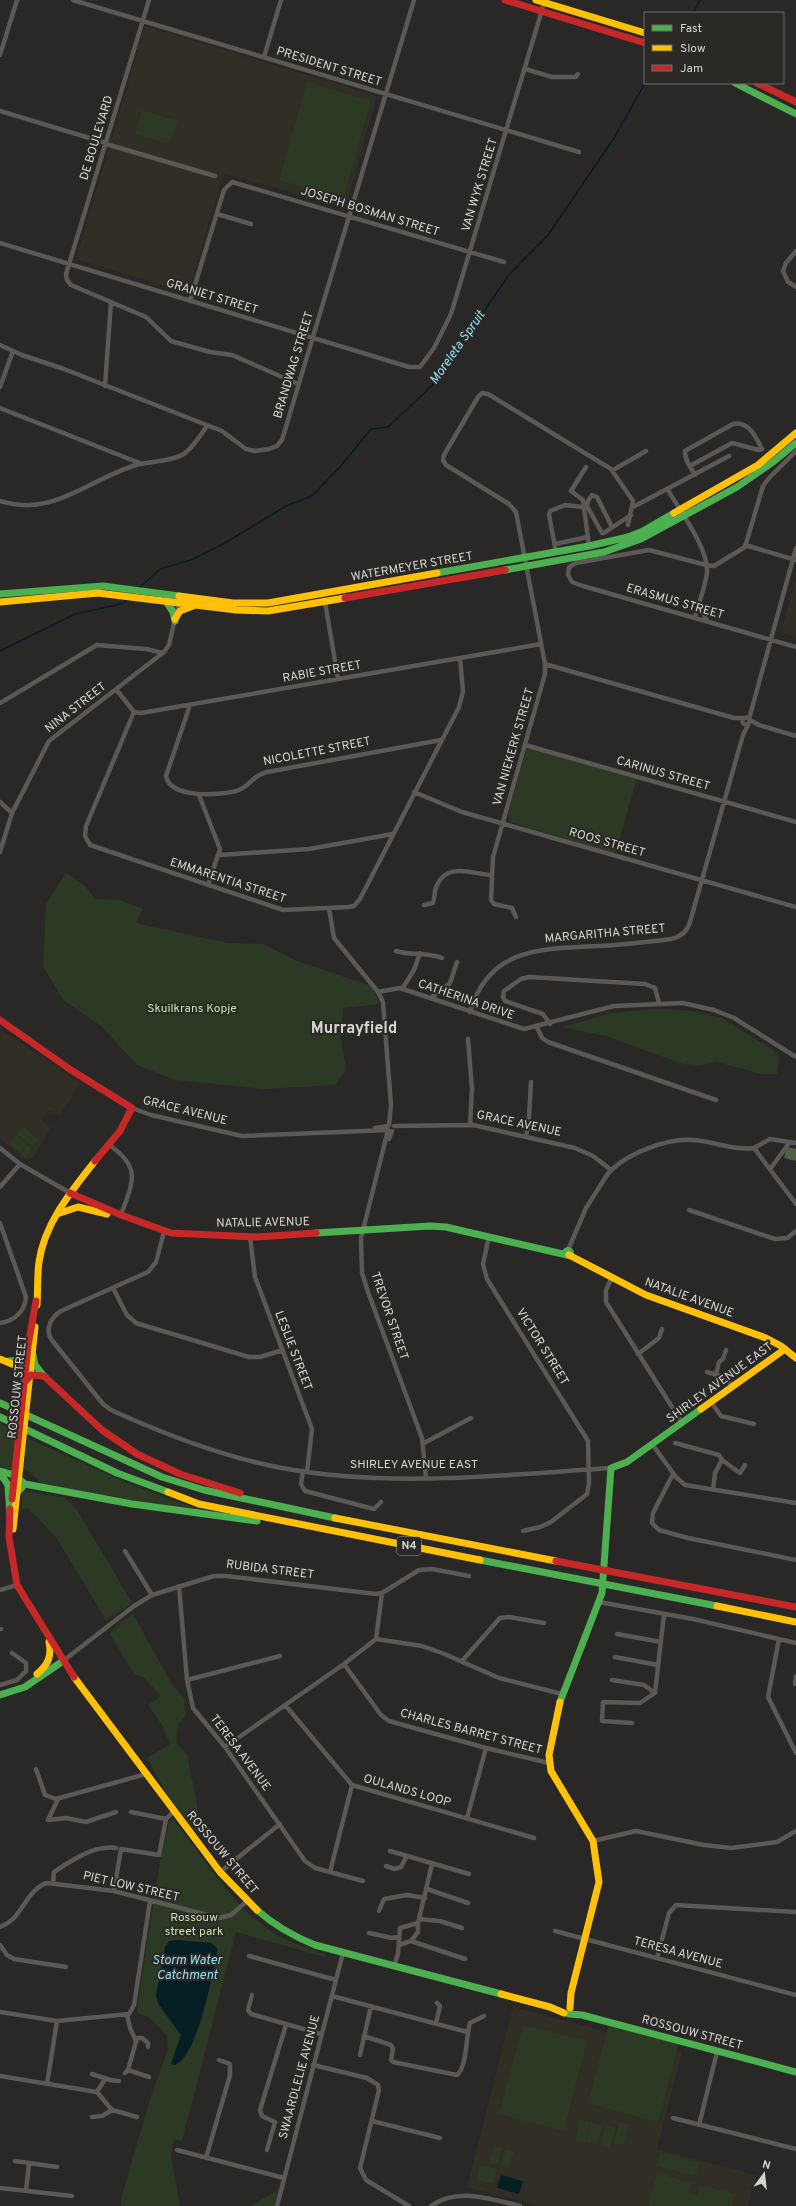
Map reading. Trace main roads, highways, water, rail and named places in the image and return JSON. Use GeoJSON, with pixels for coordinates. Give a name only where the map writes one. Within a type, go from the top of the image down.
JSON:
{"type":"FeatureCollection","features":[{"type":"Feature","properties":{"kind":"main road"},"geometry":{"type":"LineString","coordinates":[[505,0],[644,43]]}},
{"type":"Feature","properties":{"kind":"main road"},"geometry":{"type":"LineString","coordinates":[[536,0],[545,1],[644,33]]}},
{"type":"Feature","properties":{"kind":"main road"},"geometry":{"type":"LineString","coordinates":[[737,84],[796,114]]}},
{"type":"Feature","properties":{"kind":"main road"},"geometry":{"type":"LineString","coordinates":[[759,84],[796,102]]}},
{"type":"Feature","properties":{"kind":"main road","name":"WATERMEYER STREET"},"geometry":{"type":"LineString","coordinates":[[0,594],[83,586],[127,588],[179,599],[199,606],[236,610],[268,611],[604,552],[631,544],[682,514],[758,465],[796,433]]}},
{"type":"Feature","properties":{"kind":"main road","name":"WATERMEYER STREET"},"geometry":{"type":"LineString","coordinates":[[0,602],[80,593],[120,594],[166,601],[179,599],[233,603],[268,603],[589,546],[628,537],[682,514],[760,473],[796,443]]}},
{"type":"Feature","properties":{"kind":"main road"},"geometry":{"type":"LineString","coordinates":[[166,601],[173,612],[175,620],[184,608],[199,606]]}},
{"type":"Feature","properties":{"kind":"main road","name":"GRACE AVENUE"},"geometry":{"type":"LineString","coordinates":[[0,1020],[71,1070],[132,1108]]}},
{"type":"Feature","properties":{"kind":"main road","name":"ROSSOUW STREET"},"geometry":{"type":"LineString","coordinates":[[10,1547],[19,1480],[33,1313],[36,1301],[41,1248],[57,1214],[70,1194],[109,1146],[132,1108]]}},
{"type":"Feature","properties":{"kind":"main road","name":"NATALIE AVENUE"},"geometry":{"type":"LineString","coordinates":[[70,1194],[164,1232],[250,1237],[430,1226],[454,1228],[569,1252],[646,1295],[769,1340],[785,1349],[796,1358]]}},
{"type":"Feature","properties":{"kind":"main road"},"geometry":{"type":"LineString","coordinates":[[57,1214],[78,1207],[121,1215]]}},
{"type":"Feature","properties":{"kind":"main road","name":"SHIRLEY AVENUE EAST"},"geometry":{"type":"LineString","coordinates":[[567,2010],[599,1882],[593,1841],[556,1780],[549,1763],[550,1750],[562,1694],[603,1590],[610,1468],[627,1462],[785,1349]]}},
{"type":"Feature","properties":{"kind":"main road"},"geometry":{"type":"LineString","coordinates":[[3,1360],[18,1361],[30,1354],[35,1365],[44,1376],[86,1416],[116,1441],[140,1455],[178,1472],[239,1493],[438,1537]]}},
{"type":"Feature","properties":{"kind":"main road"},"geometry":{"type":"LineString","coordinates":[[3,1360],[29,1372],[44,1376]]}},
{"type":"Feature","properties":{"kind":"main road","name":"ROSSOUW STREET"},"geometry":{"type":"LineString","coordinates":[[29,1372],[24,1382],[19,1480],[10,1515],[10,1547],[18,1584],[63,1661],[173,1812],[220,1872],[247,1901],[270,1921],[292,1936],[343,1953],[550,2007],[567,2010],[717,2052],[796,2072]]}},
{"type":"Feature","properties":{"kind":"main road","name":"N4"},"geometry":{"type":"LineString","coordinates":[[0,1403],[133,1465],[186,1485],[279,1507],[796,1607]]}},
{"type":"Feature","properties":{"kind":"main road","name":"N4"},"geometry":{"type":"LineString","coordinates":[[0,1417],[117,1473],[171,1494],[206,1505],[796,1622]]}},
{"type":"Feature","properties":{"kind":"main road"},"geometry":{"type":"LineString","coordinates":[[0,1472],[19,1480],[132,1504],[327,1530]]}},
{"type":"Feature","properties":{"kind":"main road"},"geometry":{"type":"LineString","coordinates":[[0,1472],[8,1485],[10,1515]]}},
{"type":"Feature","properties":{"kind":"main road"},"geometry":{"type":"LineString","coordinates":[[23,1689],[29,1681],[48,1663],[50,1649],[46,1634]]}},
{"type":"Feature","properties":{"kind":"main road","name":"RUBIDA STREET"},"geometry":{"type":"LineString","coordinates":[[0,1695],[13,1694],[23,1689],[63,1661]]}},
{"type":"Feature","properties":{"kind":"water","name":"Storm Water Catchment"},"geometry":{"type":"Polygon","coordinates":[[[178,1940],[211,1943],[217,1948],[217,1954],[197,2032],[183,2058],[175,2065],[171,2064],[181,2035],[159,2005],[156,1996],[165,1947],[169,1941],[178,1940]]]}},
{"type":"Feature","properties":{"kind":"water"},"geometry":{"type":"Polygon","coordinates":[[[501,2175],[523,2181],[519,2194],[497,2188],[501,2175]]]}},
{"type":"Feature","properties":{"kind":"waterway","name":"Moreleta Spruit"},"geometry":{"type":"LineString","coordinates":[[694,12],[700,0]]}},
{"type":"Feature","properties":{"kind":"waterway","name":"Moreleta Spruit"},"geometry":{"type":"LineString","coordinates":[[139,588],[160,569],[191,560],[225,543],[286,506],[312,496],[340,467],[371,429],[388,427],[436,382],[508,276],[548,235],[614,138],[644,84]]}},
{"type":"Feature","properties":{"kind":"waterway","name":"Moreleta Spruit"},"geometry":{"type":"LineString","coordinates":[[0,651],[75,614],[121,604],[127,599]]}},
{"type":"Feature","properties":{"kind":"district","name":"Murrayfield"},"geometry":{"type":"Point","coordinates":[354,1029]}},
{"type":"Feature","properties":{"kind":"park label","name":"Skuilkrans Kopje"},"geometry":{"type":"Point","coordinates":[192,1009]}},
{"type":"Feature","properties":{"kind":"park label","name":"Rossouw street park"},"geometry":{"type":"Point","coordinates":[194,1925]}}]}
